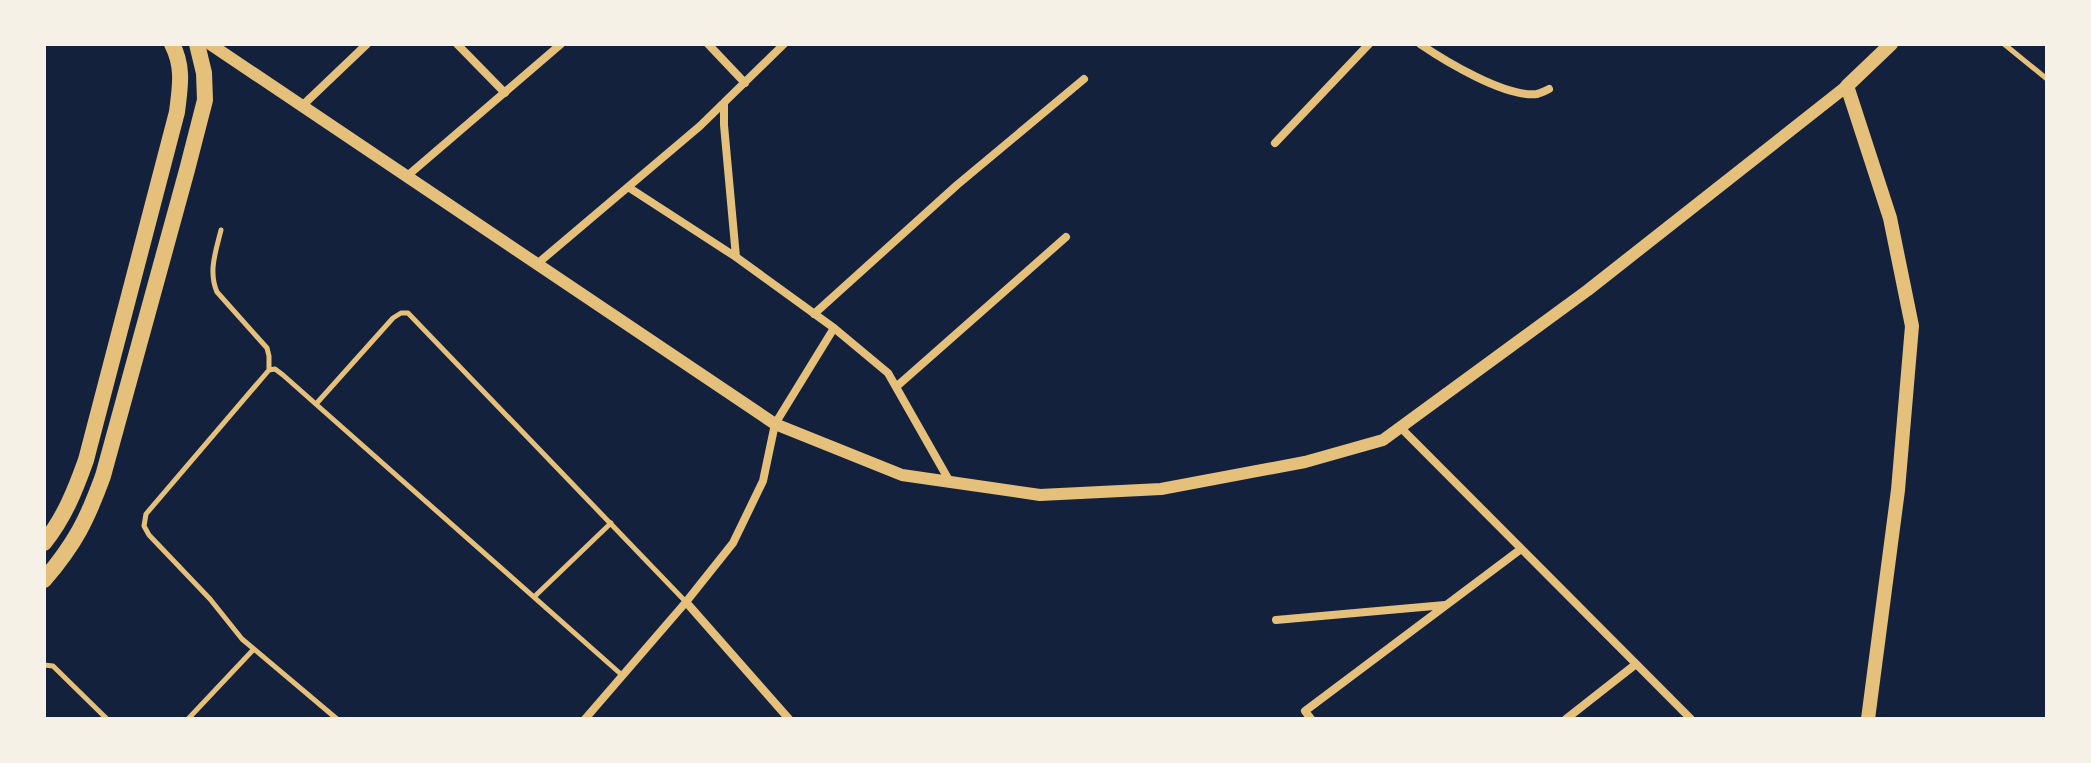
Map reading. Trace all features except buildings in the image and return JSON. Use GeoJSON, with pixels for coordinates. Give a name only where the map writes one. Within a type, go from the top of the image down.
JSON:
{"type":"FeatureCollection","features":[{"type":"Feature","properties":{"kind":"main road"},"geometry":{"type":"LineString","coordinates":[[44,543],[72,498],[86,460],[173,128],[182,77],[179,58],[172,44]]}},
{"type":"Feature","properties":{"kind":"main road"},"geometry":{"type":"LineString","coordinates":[[44,580],[75,540],[90,514],[103,476],[205,100],[204,73],[197,44]]}},
{"type":"Feature","properties":{"kind":"main road"},"geometry":{"type":"LineString","coordinates":[[1868,719],[1898,490],[1912,326],[1890,218],[1847,86],[1891,44]]}},
{"type":"Feature","properties":{"kind":"street"},"geometry":{"type":"LineString","coordinates":[[210,44],[775,424],[902,475],[1040,495],[1161,489],[1305,462],[1383,440],[1588,290],[1847,86]]}},
{"type":"Feature","properties":{"kind":"street"},"geometry":{"type":"LineString","coordinates":[[303,105],[367,44]]}},
{"type":"Feature","properties":{"kind":"street"},"geometry":{"type":"LineString","coordinates":[[457,44],[505,93]]}},
{"type":"Feature","properties":{"kind":"street"},"geometry":{"type":"LineString","coordinates":[[406,177],[561,44]]}},
{"type":"Feature","properties":{"kind":"street"},"geometry":{"type":"LineString","coordinates":[[708,44],[745,83]]}},
{"type":"Feature","properties":{"kind":"street"},"geometry":{"type":"LineString","coordinates":[[537,264],[700,126],[784,44]]}},
{"type":"Feature","properties":{"kind":"street"},"geometry":{"type":"LineString","coordinates":[[1275,143],[1369,44]]}},
{"type":"Feature","properties":{"kind":"street"},"geometry":{"type":"LineString","coordinates":[[1420,44],[1443,60],[1483,80],[1520,92],[1537,94],[1549,89]]}},
{"type":"Feature","properties":{"kind":"street"},"geometry":{"type":"LineString","coordinates":[[814,314],[957,185],[1084,79]]}},
{"type":"Feature","properties":{"kind":"street"},"geometry":{"type":"LineString","coordinates":[[724,103],[736,257]]}},
{"type":"Feature","properties":{"kind":"street"},"geometry":{"type":"LineString","coordinates":[[628,187],[736,257],[834,328],[888,373],[950,482]]}},
{"type":"Feature","properties":{"kind":"street"},"geometry":{"type":"LineString","coordinates":[[896,387],[1066,237]]}},
{"type":"Feature","properties":{"kind":"street"},"geometry":{"type":"LineString","coordinates":[[585,719],[733,543],[763,481],[775,424],[834,328]]}},
{"type":"Feature","properties":{"kind":"street"},"geometry":{"type":"LineString","coordinates":[[1400,427],[1691,719]]}},
{"type":"Feature","properties":{"kind":"street"},"geometry":{"type":"LineString","coordinates":[[1311,719],[1305,711],[1521,549]]}},
{"type":"Feature","properties":{"kind":"street"},"geometry":{"type":"LineString","coordinates":[[686,602],[789,719]]}},
{"type":"Feature","properties":{"kind":"street"},"geometry":{"type":"LineString","coordinates":[[1276,620],[1446,605]]}},
{"type":"Feature","properties":{"kind":"street"},"geometry":{"type":"LineString","coordinates":[[1566,719],[1636,664]]}},
{"type":"Feature","properties":{"kind":"lane"},"geometry":{"type":"LineString","coordinates":[[2004,44],[2047,79]]}},
{"type":"Feature","properties":{"kind":"lane"},"geometry":{"type":"LineString","coordinates":[[221,230],[212,269],[213,282],[217,292],[267,348],[269,370]]}},
{"type":"Feature","properties":{"kind":"lane"},"geometry":{"type":"LineString","coordinates":[[316,404],[393,318],[408,313],[686,602]]}},
{"type":"Feature","properties":{"kind":"lane"},"geometry":{"type":"LineString","coordinates":[[337,719],[253,650],[144,526],[146,514],[269,370],[275,369],[283,375],[623,676]]}},
{"type":"Feature","properties":{"kind":"lane"},"geometry":{"type":"LineString","coordinates":[[534,597],[611,523]]}},
{"type":"Feature","properties":{"kind":"lane"},"geometry":{"type":"LineString","coordinates":[[188,719],[253,650]]}},
{"type":"Feature","properties":{"kind":"lane"},"geometry":{"type":"LineString","coordinates":[[44,665],[53,666],[107,719]]}}]}
